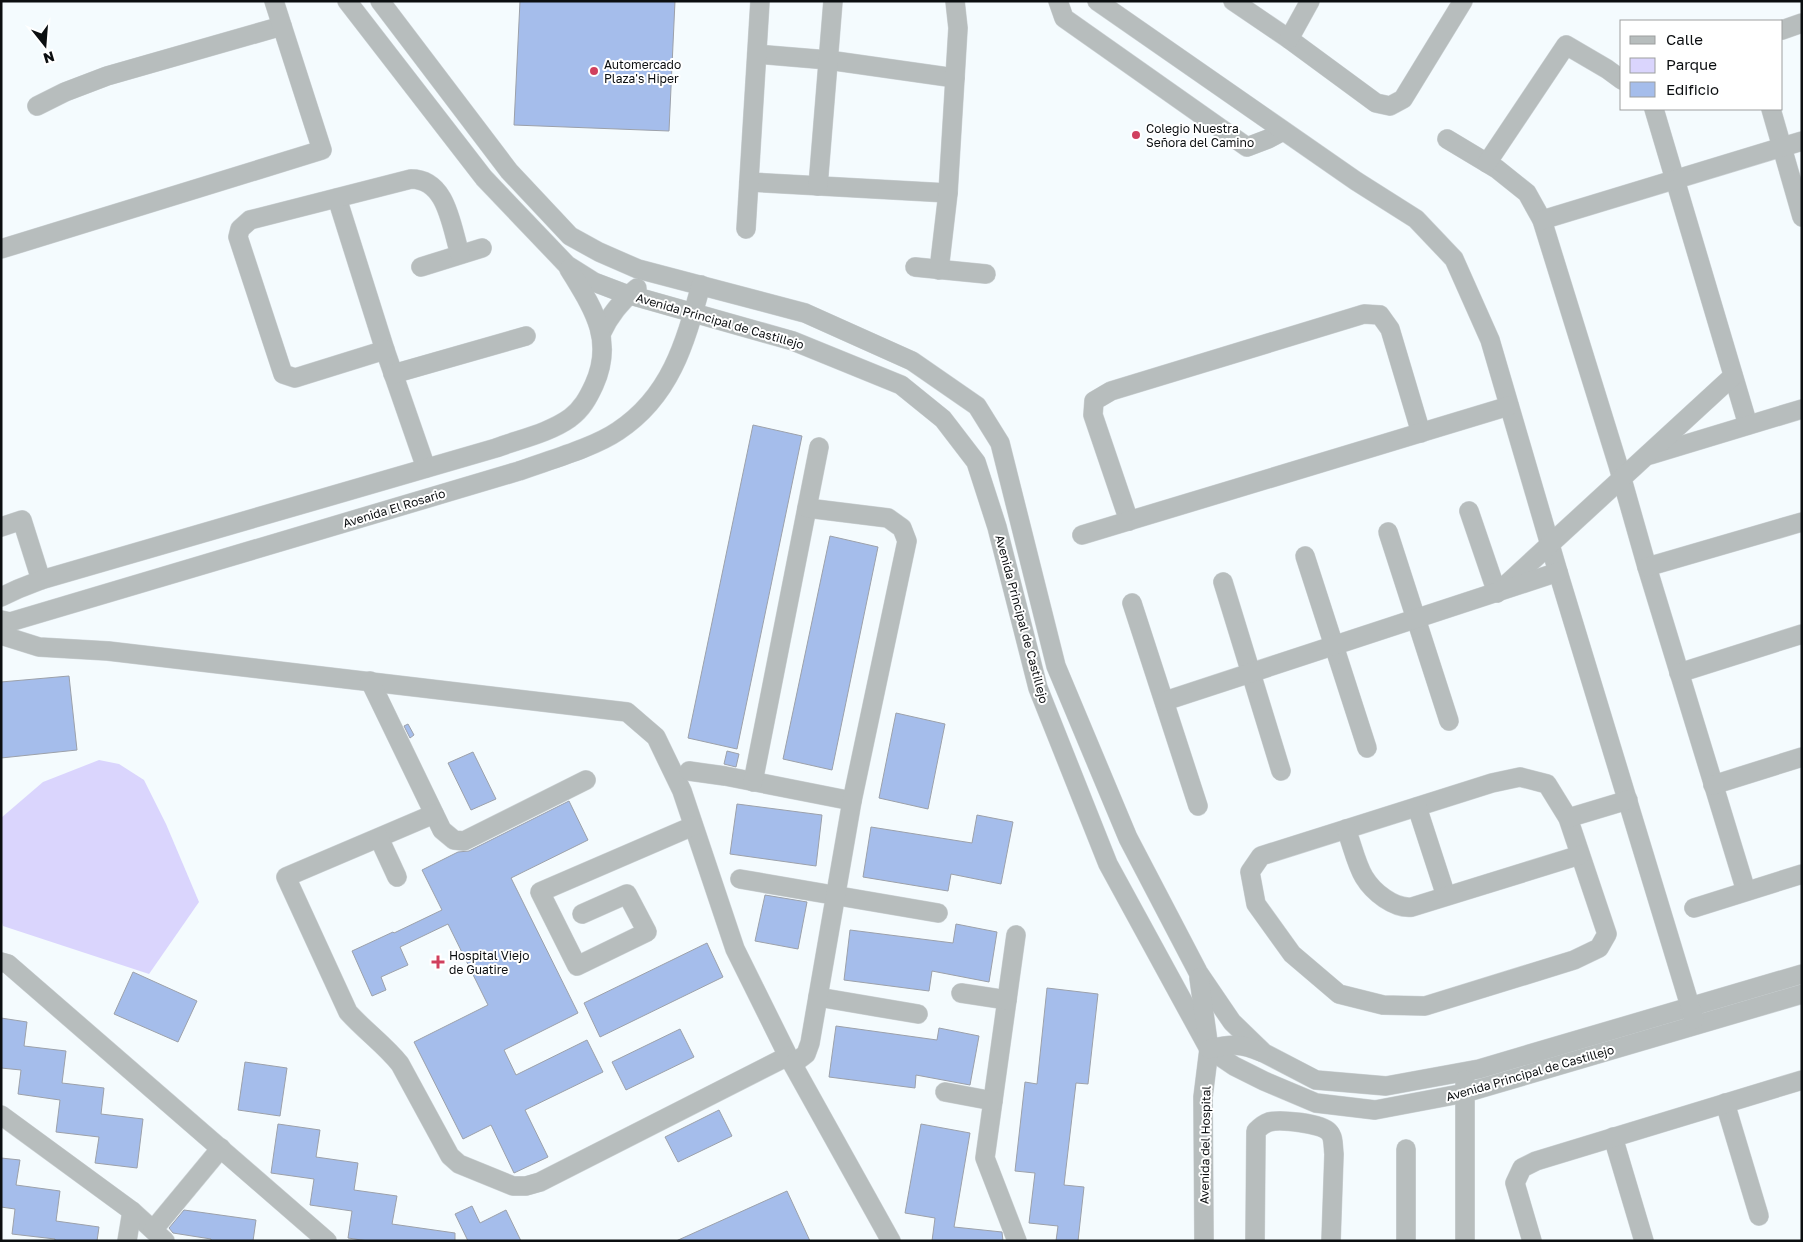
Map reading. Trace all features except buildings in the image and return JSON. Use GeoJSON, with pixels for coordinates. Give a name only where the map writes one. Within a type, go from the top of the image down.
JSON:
{"type":"FeatureCollection","features":[{"type":"Feature","properties":{"kind":"street"},"geometry":{"type":"LineString","coordinates":[[1,249],[322,150],[274,1]]}},
{"type":"Feature","properties":{"kind":"street","name":"Avenida Principal de Castillejo"},"geometry":{"type":"LineString","coordinates":[[347,1],[484,178],[567,266],[594,282],[628,295],[793,341],[901,384],[943,419],[976,462],[997,527],[1038,688],[1104,855],[1209,1049],[1234,1066],[1316,1103],[1375,1110],[1465,1093],[1802,994]]}},
{"type":"Feature","properties":{"kind":"street","name":"Avenida Principal de Castillejo"},"geometry":{"type":"LineString","coordinates":[[380,1],[509,171],[570,236],[599,252],[638,269],[805,313],[912,361],[977,406],[1000,443],[1056,666],[1128,838],[1198,972],[1232,1022],[1264,1053],[1316,1080],[1386,1086],[1465,1072],[1802,974]]}},
{"type":"Feature","properties":{"kind":"street"},"geometry":{"type":"LineString","coordinates":[[746,229],[760,1]]}},
{"type":"Feature","properties":{"kind":"street"},"geometry":{"type":"LineString","coordinates":[[818,186],[833,1]]}},
{"type":"Feature","properties":{"kind":"street"},"geometry":{"type":"LineString","coordinates":[[939,270],[948,193],[958,28],[955,1]]}},
{"type":"Feature","properties":{"kind":"street"},"geometry":{"type":"LineString","coordinates":[[1058,1],[1064,18],[1247,147],[1283,131]]}},
{"type":"Feature","properties":{"kind":"street"},"geometry":{"type":"LineString","coordinates":[[1097,1],[1356,181],[1416,219],[1454,259],[1490,340],[1558,572],[1696,1025]]}},
{"type":"Feature","properties":{"kind":"street"},"geometry":{"type":"LineString","coordinates":[[1233,1],[1289,39],[1376,103],[1390,106],[1403,99],[1463,1]]}},
{"type":"Feature","properties":{"kind":"street"},"geometry":{"type":"LineString","coordinates":[[1289,39],[1310,1]]}},
{"type":"Feature","properties":{"kind":"street"},"geometry":{"type":"LineString","coordinates":[[1783,30],[1802,24]]}},
{"type":"Feature","properties":{"kind":"street"},"geometry":{"type":"LineString","coordinates":[[37,106],[65,92],[107,76],[282,26]]}},
{"type":"Feature","properties":{"kind":"street"},"geometry":{"type":"LineString","coordinates":[[1487,163],[1566,45],[1608,69],[1620,78]]}},
{"type":"Feature","properties":{"kind":"street"},"geometry":{"type":"LineString","coordinates":[[756,54],[828,60],[955,78]]}},
{"type":"Feature","properties":{"kind":"street"},"geometry":{"type":"LineString","coordinates":[[1654,110],[1748,425]]}},
{"type":"Feature","properties":{"kind":"street"},"geometry":{"type":"LineString","coordinates":[[1771,110],[1802,217]]}},
{"type":"Feature","properties":{"kind":"street"},"geometry":{"type":"LineString","coordinates":[[1447,139],[1497,169],[1527,193],[1542,220],[1620,471],[1647,567],[1746,891]]}},
{"type":"Feature","properties":{"kind":"street"},"geometry":{"type":"LineString","coordinates":[[1542,220],[1802,141]]}},
{"type":"Feature","properties":{"kind":"street"},"geometry":{"type":"LineString","coordinates":[[385,350],[295,378],[283,374],[238,237],[240,229],[250,220],[411,179],[421,179],[432,185],[443,197],[460,254]]}},
{"type":"Feature","properties":{"kind":"street"},"geometry":{"type":"LineString","coordinates":[[749,182],[948,193]]}},
{"type":"Feature","properties":{"kind":"street"},"geometry":{"type":"LineString","coordinates":[[337,198],[385,350],[426,468]]}},
{"type":"Feature","properties":{"kind":"street"},"geometry":{"type":"LineString","coordinates":[[420,267],[482,248]]}},
{"type":"Feature","properties":{"kind":"street"},"geometry":{"type":"LineString","coordinates":[[1,597],[18,588],[41,580],[496,448],[551,428],[569,418],[586,402],[601,370],[602,339],[593,310],[567,266]]}},
{"type":"Feature","properties":{"kind":"street"},"geometry":{"type":"LineString","coordinates":[[915,267],[986,274]]}},
{"type":"Feature","properties":{"kind":"street"},"geometry":{"type":"LineString","coordinates":[[601,334],[612,314],[628,295],[638,287],[653,281],[674,278]]}},
{"type":"Feature","properties":{"kind":"street","name":"Avenida El Rosario"},"geometry":{"type":"LineString","coordinates":[[1,620],[10,622],[519,471],[596,442],[617,432],[649,406],[662,389],[677,359],[701,286]]}},
{"type":"Feature","properties":{"kind":"street"},"geometry":{"type":"LineString","coordinates":[[1129,521],[1093,415],[1094,401],[1111,392],[1364,314],[1380,314],[1390,329],[1421,433]]}},
{"type":"Feature","properties":{"kind":"street"},"geometry":{"type":"LineString","coordinates":[[393,374],[526,336]]}},
{"type":"Feature","properties":{"kind":"street"},"geometry":{"type":"LineString","coordinates":[[1497,592],[1550,544],[1620,471],[1645,456],[1733,376]]}},
{"type":"Feature","properties":{"kind":"street"},"geometry":{"type":"LineString","coordinates":[[1082,535],[1509,406]]}},
{"type":"Feature","properties":{"kind":"street"},"geometry":{"type":"LineString","coordinates":[[1645,456],[1802,408]]}},
{"type":"Feature","properties":{"kind":"street"},"geometry":{"type":"LineString","coordinates":[[753,782],[819,446]]}},
{"type":"Feature","properties":{"kind":"street"},"geometry":{"type":"LineString","coordinates":[[434,814],[286,877],[348,1012],[400,1064],[450,1156],[459,1164],[513,1186],[526,1186],[540,1182],[790,1060],[806,1054],[810,1043],[852,801],[907,541],[902,528],[888,518],[807,508]]}},
{"type":"Feature","properties":{"kind":"street"},"geometry":{"type":"LineString","coordinates":[[1469,511],[1497,592]]}},
{"type":"Feature","properties":{"kind":"street"},"geometry":{"type":"LineString","coordinates":[[1,527],[22,520],[41,580]]}},
{"type":"Feature","properties":{"kind":"street"},"geometry":{"type":"LineString","coordinates":[[1647,567],[1802,522]]}},
{"type":"Feature","properties":{"kind":"street"},"geometry":{"type":"LineString","coordinates":[[1388,532],[1448,721]]}},
{"type":"Feature","properties":{"kind":"street"},"geometry":{"type":"LineString","coordinates":[[1305,556],[1367,748]]}},
{"type":"Feature","properties":{"kind":"street"},"geometry":{"type":"LineString","coordinates":[[1165,701],[1558,572]]}},
{"type":"Feature","properties":{"kind":"street"},"geometry":{"type":"LineString","coordinates":[[1223,582],[1281,771]]}},
{"type":"Feature","properties":{"kind":"street"},"geometry":{"type":"LineString","coordinates":[[1132,603],[1198,806]]}},
{"type":"Feature","properties":{"kind":"street"},"geometry":{"type":"LineString","coordinates":[[1679,673],[1802,634]]}},
{"type":"Feature","properties":{"kind":"street"},"geometry":{"type":"LineString","coordinates":[[1,635],[39,647],[108,651],[627,712],[656,737],[682,790],[735,949],[790,1060],[891,1241]]}},
{"type":"Feature","properties":{"kind":"street"},"geometry":{"type":"LineString","coordinates":[[370,681],[442,830],[454,840],[464,842],[586,780]]}},
{"type":"Feature","properties":{"kind":"street"},"geometry":{"type":"LineString","coordinates":[[1714,785],[1802,757]]}},
{"type":"Feature","properties":{"kind":"street"},"geometry":{"type":"LineString","coordinates":[[689,772],[852,801]]}},
{"type":"Feature","properties":{"kind":"street"},"geometry":{"type":"LineString","coordinates":[[1520,777],[1547,784],[1568,818],[1607,934],[1599,948],[1574,960],[1425,1006],[1383,1006],[1339,994],[1292,954],[1256,904],[1250,872],[1261,856],[1492,783],[1520,777]]}},
{"type":"Feature","properties":{"kind":"street"},"geometry":{"type":"LineString","coordinates":[[1568,818],[1628,800]]}},
{"type":"Feature","properties":{"kind":"street"},"geometry":{"type":"LineString","coordinates":[[1417,807],[1446,896]]}},
{"type":"Feature","properties":{"kind":"street"},"geometry":{"type":"LineString","coordinates":[[582,914],[627,894],[647,932],[577,966],[540,892],[693,826]]}},
{"type":"Feature","properties":{"kind":"street"},"geometry":{"type":"LineString","coordinates":[[1346,829],[1364,878],[1389,902],[1403,908],[1580,855]]}},
{"type":"Feature","properties":{"kind":"street"},"geometry":{"type":"LineString","coordinates":[[379,838],[397,877]]}},
{"type":"Feature","properties":{"kind":"street"},"geometry":{"type":"LineString","coordinates":[[1694,908],[1802,874]]}},
{"type":"Feature","properties":{"kind":"street"},"geometry":{"type":"LineString","coordinates":[[740,879],[938,914]]}},
{"type":"Feature","properties":{"kind":"street"},"geometry":{"type":"LineString","coordinates":[[1016,935],[985,1158],[1017,1241]]}},
{"type":"Feature","properties":{"kind":"street"},"geometry":{"type":"LineString","coordinates":[[1,962],[8,964],[327,1241]]}},
{"type":"Feature","properties":{"kind":"street","name":"Avenida del Hospital"},"geometry":{"type":"LineString","coordinates":[[1198,972],[1209,1049],[1204,1097],[1204,1241]]}},
{"type":"Feature","properties":{"kind":"street"},"geometry":{"type":"LineString","coordinates":[[961,993],[1006,1000]]}},
{"type":"Feature","properties":{"kind":"street"},"geometry":{"type":"LineString","coordinates":[[818,998],[918,1014]]}},
{"type":"Feature","properties":{"kind":"street"},"geometry":{"type":"LineString","coordinates":[[1209,1049],[1227,1045],[1242,1045],[1264,1053]]}},
{"type":"Feature","properties":{"kind":"street"},"geometry":{"type":"LineString","coordinates":[[1464,1241],[1465,1072]]}},
{"type":"Feature","properties":{"kind":"street"},"geometry":{"type":"LineString","coordinates":[[1532,1241],[1515,1183],[1522,1168],[1536,1161],[1802,1080]]}},
{"type":"Feature","properties":{"kind":"street"},"geometry":{"type":"LineString","coordinates":[[945,1092],[993,1101]]}},
{"type":"Feature","properties":{"kind":"street"},"geometry":{"type":"LineString","coordinates":[[1725,1103],[1759,1216]]}},
{"type":"Feature","properties":{"kind":"street"},"geometry":{"type":"LineString","coordinates":[[1,1115],[132,1211],[159,1235],[220,1148]]}},
{"type":"Feature","properties":{"kind":"street"},"geometry":{"type":"LineString","coordinates":[[1255,1241],[1256,1131],[1262,1125],[1270,1122],[1283,1121],[1322,1126],[1330,1133],[1334,1154],[1331,1241]]}},
{"type":"Feature","properties":{"kind":"street"},"geometry":{"type":"LineString","coordinates":[[1613,1137],[1644,1241]]}},
{"type":"Feature","properties":{"kind":"street"},"geometry":{"type":"LineString","coordinates":[[1406,1149],[1406,1241]]}},
{"type":"Feature","properties":{"kind":"street"},"geometry":{"type":"LineString","coordinates":[[127,1241],[132,1211]]}},
{"type":"Feature","properties":{"kind":"green space"},"geometry":{"type":"Polygon","coordinates":[[[99,760],[119,764],[144,780],[166,824],[199,902],[149,974],[3,926],[1,919],[1,818],[43,782],[99,760]]]}},
{"type":"Feature","properties":{"kind":"place","name":"Automercado Plaza's Hiper"},"geometry":{"type":"Point","coordinates":[594,71]}},
{"type":"Feature","properties":{"kind":"place","name":"Colegio Nuestra Señora del Camino"},"geometry":{"type":"Point","coordinates":[1136,135]}},
{"type":"Feature","properties":{"kind":"place","name":"Hospital Viejo de Guatire"},"geometry":{"type":"Point","coordinates":[438,962]}}]}
